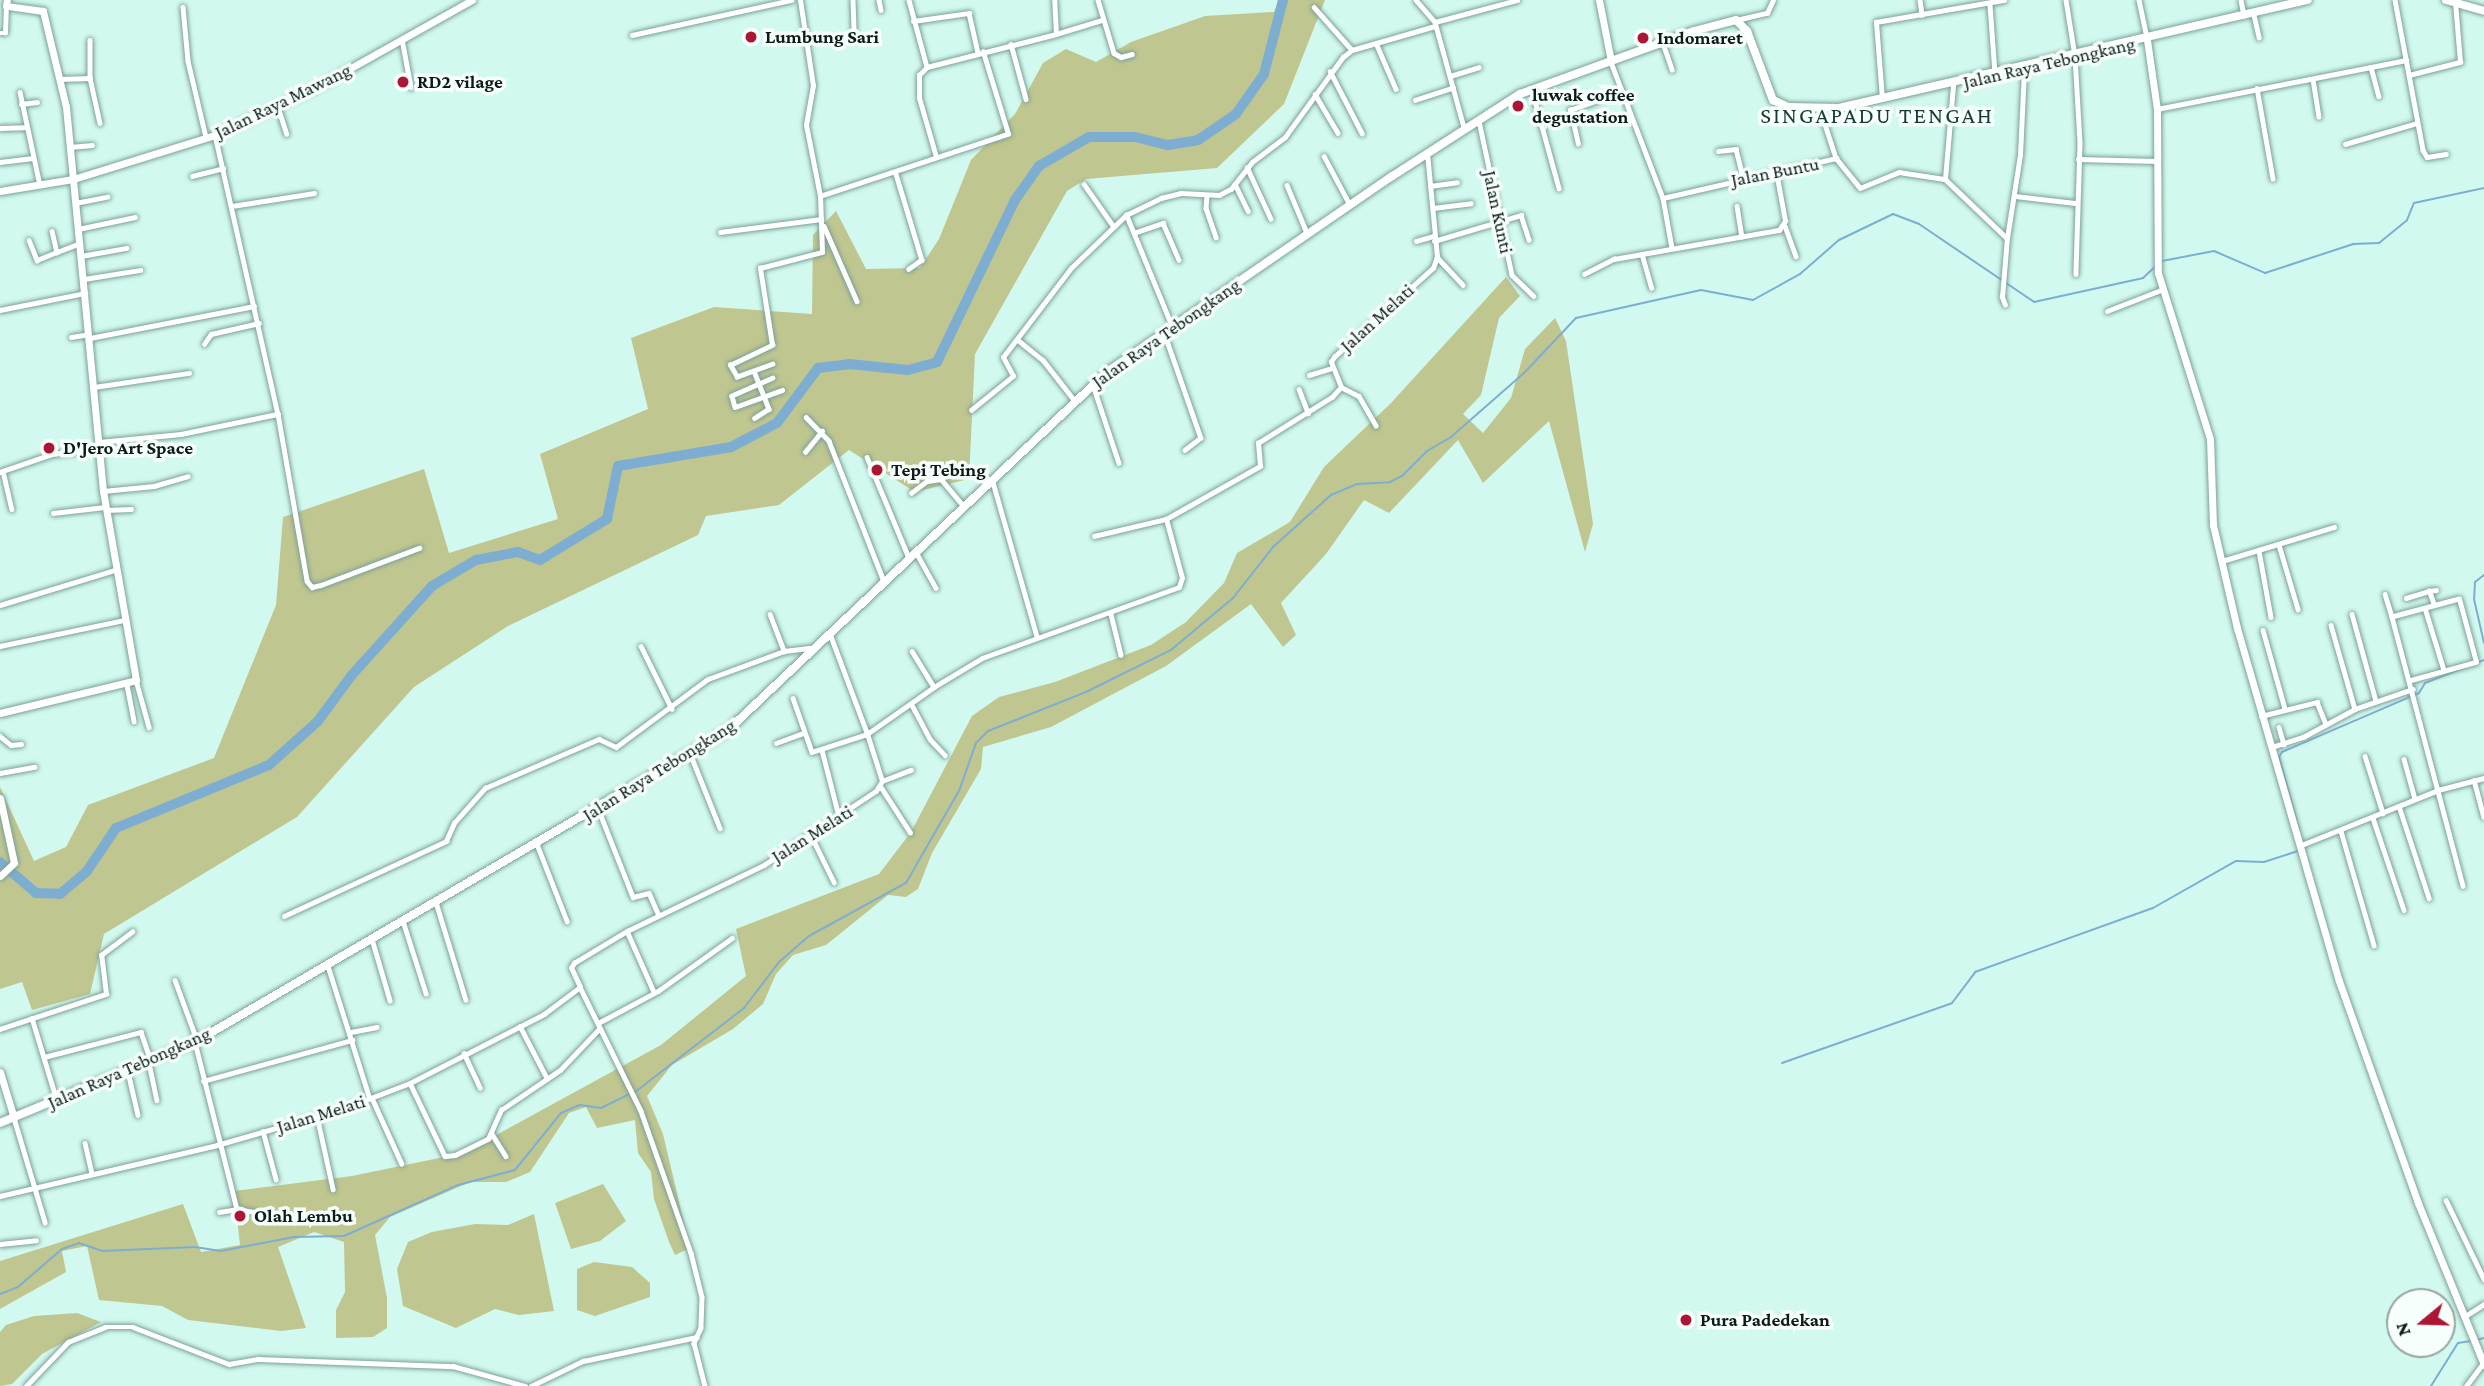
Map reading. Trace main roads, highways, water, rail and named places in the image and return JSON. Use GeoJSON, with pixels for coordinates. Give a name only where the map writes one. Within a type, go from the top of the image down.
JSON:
{"type":"FeatureCollection","features":[{"type":"Feature","properties":{"kind":"main road","name":"Jalan Raya Mawang"},"geometry":{"type":"LineString","coordinates":[[0,191],[73,179],[215,135],[278,107],[472,0]]}},
{"type":"Feature","properties":{"kind":"main road"},"geometry":{"type":"LineString","coordinates":[[1599,0],[1611,61]]}},
{"type":"Feature","properties":{"kind":"main road","name":"Jalan Raya Tebongkang"},"geometry":{"type":"LineString","coordinates":[[0,1123],[128,1072],[196,1041],[733,727],[1093,385],[1168,330],[1427,152],[1464,127],[1531,89],[1662,42],[1736,20],[1747,31],[1773,100],[1788,107],[1820,109],[1882,100],[1953,85],[2308,0]]}},
{"type":"Feature","properties":{"kind":"main road"},"geometry":{"type":"LineString","coordinates":[[2446,0],[2484,11]]}},
{"type":"Feature","properties":{"kind":"main road"},"geometry":{"type":"LineString","coordinates":[[0,713],[127,685],[136,680],[105,509],[86,293],[78,244],[65,107],[56,79],[43,10],[6,3]]}},
{"type":"Feature","properties":{"kind":"main road"},"geometry":{"type":"LineString","coordinates":[[2147,40],[2157,109],[2158,273],[2161,290],[2210,439],[2212,514],[2221,562],[2260,716],[2339,981],[2391,1127],[2484,1364]]}},
{"type":"Feature","properties":{"kind":"main road"},"geometry":{"type":"LineString","coordinates":[[0,798],[13,868],[0,876]]}},
{"type":"Feature","properties":{"kind":"main road"},"geometry":{"type":"LineString","coordinates":[[0,1072],[14,1118]]}},
{"type":"Feature","properties":{"kind":"waterway"},"geometry":{"type":"LineString","coordinates":[[0,862],[36,893],[60,894],[87,871],[116,828],[269,765],[318,721],[351,676],[432,586],[476,560],[518,552],[540,560],[607,519],[618,466],[731,447],[777,423],[818,368],[849,364],[908,370],[937,362],[1015,200],[1039,166],[1089,137],[1135,137],[1168,145],[1198,140],[1236,114],[1264,74],[1283,0]]}},
{"type":"Feature","properties":{"kind":"waterway"},"geometry":{"type":"LineString","coordinates":[[2162,261],[2214,251],[2265,273],[2353,244],[2379,243],[2407,220],[2414,203],[2484,188]]}},
{"type":"Feature","properties":{"kind":"waterway"},"geometry":{"type":"LineString","coordinates":[[635,1092],[744,1008],[779,962],[809,936],[906,883],[959,791],[976,743],[988,731],[1086,692],[1171,650],[1233,598],[1273,547],[1331,495],[1357,484],[1390,482],[1402,476],[1427,451],[1451,437],[1524,373],[1576,318],[1701,290],[1753,300],[1800,274],[1839,240],[1893,214],[1919,224],[2034,302],[2143,278],[2155,267]]}},
{"type":"Feature","properties":{"kind":"waterway"},"geometry":{"type":"LineString","coordinates":[[2484,575],[2475,582],[2474,599],[2484,643]]}},
{"type":"Feature","properties":{"kind":"waterway"},"geometry":{"type":"LineString","coordinates":[[2299,829],[2279,757],[2282,752],[2419,693],[2425,683],[2484,660]]}},
{"type":"Feature","properties":{"kind":"waterway"},"geometry":{"type":"LineString","coordinates":[[1782,1063],[1952,1003],[1975,972],[2153,908],[2236,861],[2264,862],[2300,850]]}},
{"type":"Feature","properties":{"kind":"waterway"},"geometry":{"type":"LineString","coordinates":[[0,1294],[18,1287],[62,1249],[79,1243],[102,1251],[195,1247],[221,1251],[294,1237],[344,1236],[458,1185],[515,1170],[561,1113],[580,1105],[601,1108],[630,1094]]}},
{"type":"Feature","properties":{"kind":"waterway"},"geometry":{"type":"LineString","coordinates":[[2477,1340],[2484,1338]]}},
{"type":"Feature","properties":{"kind":"waterway"},"geometry":{"type":"LineString","coordinates":[[2431,1386],[2458,1343],[2471,1341]]}},
{"type":"Feature","properties":{"kind":"place","name":"Lumbung Sari"},"geometry":{"type":"Point","coordinates":[751,37]}},
{"type":"Feature","properties":{"kind":"place","name":"Indomaret"},"geometry":{"type":"Point","coordinates":[1643,38]}},
{"type":"Feature","properties":{"kind":"place","name":"RD2 vilage"},"geometry":{"type":"Point","coordinates":[403,82]}},
{"type":"Feature","properties":{"kind":"place","name":"luwak coffee degustation"},"geometry":{"type":"Point","coordinates":[1518,106]}},
{"type":"Feature","properties":{"kind":"place","name":"D'Jero Art Space"},"geometry":{"type":"Point","coordinates":[49,448]}},
{"type":"Feature","properties":{"kind":"place","name":"Tepi Tebing"},"geometry":{"type":"Point","coordinates":[877,470]}},
{"type":"Feature","properties":{"kind":"place","name":"Olah Lembu"},"geometry":{"type":"Point","coordinates":[240,1216]}},
{"type":"Feature","properties":{"kind":"place","name":"Pura Padedekan"},"geometry":{"type":"Point","coordinates":[1686,1320]}},
{"type":"Feature","properties":{"kind":"district","name":"SINGAPADU TENGAH"},"geometry":{"type":"Point","coordinates":[1877,115]}}]}
